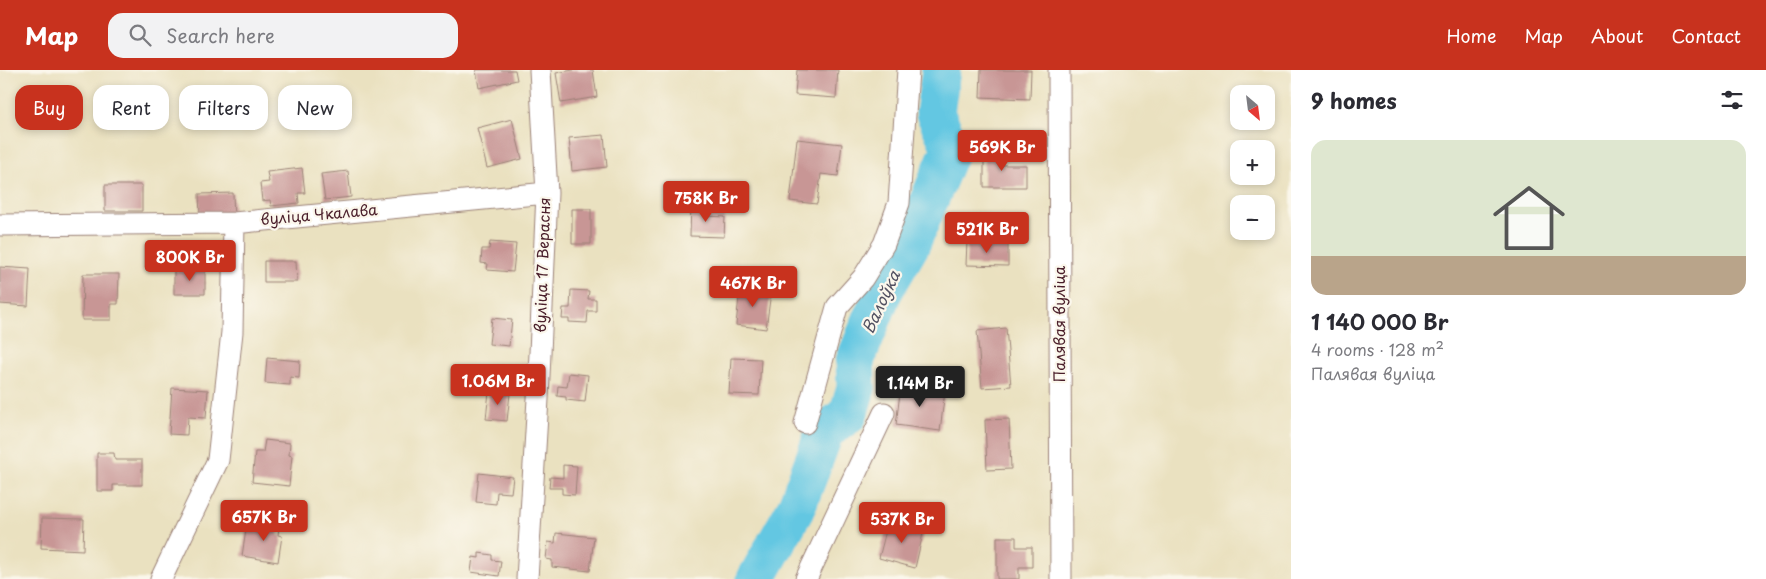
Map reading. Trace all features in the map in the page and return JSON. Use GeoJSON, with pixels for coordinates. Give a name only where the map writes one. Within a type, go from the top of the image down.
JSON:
{"type":"FeatureCollection","features":[{"type":"Feature","properties":{"kind":"street","name":"вуліца 17 Верасня"},"geometry":{"type":"LineString","coordinates":[[527,579],[538,389],[546,193],[540,70]]}},
{"type":"Feature","properties":{"kind":"street"},"geometry":{"type":"LineString","coordinates":[[806,423],[837,307],[863,278],[884,244],[899,203],[908,70]]}},
{"type":"Feature","properties":{"kind":"street","name":"Палявая вуліца"},"geometry":{"type":"LineString","coordinates":[[1059,70],[1061,579]]}},
{"type":"Feature","properties":{"kind":"street","name":"вуліца Чкалава"},"geometry":{"type":"LineString","coordinates":[[0,225],[234,223],[546,193]]}},
{"type":"Feature","properties":{"kind":"street"},"geometry":{"type":"LineString","coordinates":[[161,579],[218,460],[232,332],[234,223]]}},
{"type":"Feature","properties":{"kind":"street"},"geometry":{"type":"LineString","coordinates":[[806,579],[884,412]]}},
{"type":"Feature","properties":{"kind":"building"},"geometry":{"type":"Polygon","coordinates":[[[476,70],[515,70],[517,80],[479,88],[476,70]]]}},
{"type":"Feature","properties":{"kind":"building"},"geometry":{"type":"Polygon","coordinates":[[[573,70],[593,70],[597,97],[561,103],[556,73],[573,70]]]}},
{"type":"Feature","properties":{"kind":"building"},"geometry":{"type":"Polygon","coordinates":[[[797,70],[838,70],[836,98],[795,95],[797,70]]]}},
{"type":"Feature","properties":{"kind":"building"},"geometry":{"type":"Polygon","coordinates":[[[981,70],[1031,70],[1030,99],[980,97],[981,70]]]}},
{"type":"Feature","properties":{"kind":"building"},"geometry":{"type":"Polygon","coordinates":[[[512,119],[522,159],[487,168],[477,128],[512,119]]]}},
{"type":"Feature","properties":{"kind":"building"},"geometry":{"type":"Polygon","coordinates":[[[604,135],[607,167],[572,171],[569,138],[604,135]]]}},
{"type":"Feature","properties":{"kind":"building"},"geometry":{"type":"Polygon","coordinates":[[[797,139],[842,144],[838,176],[821,174],[817,204],[790,201],[797,139]]]}},
{"type":"Feature","properties":{"kind":"building"},"geometry":{"type":"Polygon","coordinates":[[[984,151],[1003,151],[1003,165],[1026,165],[1026,187],[984,187],[984,151]]]}},
{"type":"Feature","properties":{"kind":"building"},"geometry":{"type":"Polygon","coordinates":[[[302,168],[305,193],[298,193],[299,203],[271,206],[270,200],[262,201],[260,183],[269,182],[267,172],[302,168]]]}},
{"type":"Feature","properties":{"kind":"building"},"geometry":{"type":"Polygon","coordinates":[[[348,171],[351,197],[325,200],[321,174],[348,171]]]}},
{"type":"Feature","properties":{"kind":"building"},"geometry":{"type":"Polygon","coordinates":[[[105,185],[142,185],[142,211],[105,211],[105,185]]]}},
{"type":"Feature","properties":{"kind":"building"},"geometry":{"type":"Polygon","coordinates":[[[233,193],[234,221],[200,216],[199,194],[233,193]]]}},
{"type":"Feature","properties":{"kind":"building"},"geometry":{"type":"Polygon","coordinates":[[[691,204],[708,205],[707,216],[725,217],[724,237],[690,236],[691,204]]]}},
{"type":"Feature","properties":{"kind":"building"},"geometry":{"type":"Polygon","coordinates":[[[572,209],[591,209],[591,244],[572,244],[572,209]]]}},
{"type":"Feature","properties":{"kind":"building"},"geometry":{"type":"Polygon","coordinates":[[[967,241],[1008,242],[1008,266],[966,265],[967,241]]]}},
{"type":"Feature","properties":{"kind":"building"},"geometry":{"type":"Polygon","coordinates":[[[490,242],[516,244],[513,272],[487,270],[488,264],[481,263],[482,249],[489,249],[490,242]]]}},
{"type":"Feature","properties":{"kind":"building"},"geometry":{"type":"Polygon","coordinates":[[[264,261],[296,261],[297,282],[264,282],[264,261]]]}},
{"type":"Feature","properties":{"kind":"building"},"geometry":{"type":"Polygon","coordinates":[[[0,267],[30,269],[28,306],[0,304],[0,267]]]}},
{"type":"Feature","properties":{"kind":"building"},"geometry":{"type":"Polygon","coordinates":[[[205,270],[205,294],[174,294],[174,271],[205,270]]]}},
{"type":"Feature","properties":{"kind":"building"},"geometry":{"type":"Polygon","coordinates":[[[83,274],[119,274],[118,304],[111,304],[111,320],[82,320],[83,274]]]}},
{"type":"Feature","properties":{"kind":"building"},"geometry":{"type":"Polygon","coordinates":[[[740,288],[771,292],[766,329],[736,325],[740,288]]]}},
{"type":"Feature","properties":{"kind":"building"},"geometry":{"type":"Polygon","coordinates":[[[571,290],[589,291],[588,299],[596,299],[596,311],[588,311],[587,323],[569,322],[569,319],[562,319],[563,308],[570,308],[571,290]]]}},
{"type":"Feature","properties":{"kind":"building"},"geometry":{"type":"Polygon","coordinates":[[[492,318],[512,320],[509,346],[489,344],[492,318]]]}},
{"type":"Feature","properties":{"kind":"building"},"geometry":{"type":"Polygon","coordinates":[[[1006,328],[1011,386],[982,388],[977,331],[1006,328]]]}},
{"type":"Feature","properties":{"kind":"building"},"geometry":{"type":"Polygon","coordinates":[[[267,358],[300,361],[299,378],[290,377],[290,385],[265,383],[267,358]]]}},
{"type":"Feature","properties":{"kind":"building"},"geometry":{"type":"Polygon","coordinates":[[[731,358],[761,359],[759,395],[729,394],[731,358]]]}},
{"type":"Feature","properties":{"kind":"building"},"geometry":{"type":"Polygon","coordinates":[[[569,373],[588,375],[585,402],[566,400],[566,397],[557,396],[558,386],[567,387],[569,373]]]}},
{"type":"Feature","properties":{"kind":"building"},"geometry":{"type":"Polygon","coordinates":[[[901,385],[945,391],[940,431],[896,425],[901,385]]]}},
{"type":"Feature","properties":{"kind":"building"},"geometry":{"type":"Polygon","coordinates":[[[172,388],[208,390],[206,418],[188,417],[187,435],[169,434],[172,388]]]}},
{"type":"Feature","properties":{"kind":"building"},"geometry":{"type":"Polygon","coordinates":[[[489,392],[510,394],[507,421],[486,419],[489,392]]]}},
{"type":"Feature","properties":{"kind":"building"},"geometry":{"type":"Polygon","coordinates":[[[1009,419],[1011,469],[987,470],[985,420],[1009,419]]]}},
{"type":"Feature","properties":{"kind":"building"},"geometry":{"type":"Polygon","coordinates":[[[265,440],[290,443],[289,455],[292,456],[289,486],[252,482],[255,452],[263,452],[265,440]]]}},
{"type":"Feature","properties":{"kind":"building"},"geometry":{"type":"Polygon","coordinates":[[[97,453],[114,453],[115,460],[142,460],[142,485],[113,485],[113,491],[97,491],[97,453]]]}},
{"type":"Feature","properties":{"kind":"building"},"geometry":{"type":"Polygon","coordinates":[[[563,465],[577,466],[575,495],[562,494],[562,488],[549,488],[550,477],[563,478],[563,465]]]}},
{"type":"Feature","properties":{"kind":"building"},"geometry":{"type":"Polygon","coordinates":[[[479,473],[513,477],[511,493],[497,492],[496,504],[476,502],[479,473]]]}},
{"type":"Feature","properties":{"kind":"building"},"geometry":{"type":"Polygon","coordinates":[[[42,518],[84,519],[83,550],[41,548],[42,518]]]}},
{"type":"Feature","properties":{"kind":"building"},"geometry":{"type":"Polygon","coordinates":[[[260,518],[280,521],[278,535],[282,536],[278,562],[242,556],[246,530],[258,532],[260,518]]]}},
{"type":"Feature","properties":{"kind":"building"},"geometry":{"type":"Polygon","coordinates":[[[889,519],[924,529],[915,568],[879,558],[889,519]]]}},
{"type":"Feature","properties":{"kind":"building"},"geometry":{"type":"Polygon","coordinates":[[[556,533],[594,537],[590,571],[552,567],[552,560],[546,559],[548,542],[555,543],[556,533]]]}},
{"type":"Feature","properties":{"kind":"building"},"geometry":{"type":"Polygon","coordinates":[[[997,537],[1016,537],[1016,547],[1032,547],[1032,567],[1019,567],[1019,579],[997,579],[997,537]]]}},
{"type":"Feature","properties":{"kind":"building"},"geometry":{"type":"Polygon","coordinates":[[[479,553],[492,555],[492,560],[501,561],[499,576],[471,572],[473,557],[479,558],[479,553]]]}},
{"type":"Feature","properties":{"kind":"waterway","name":"Валоўка"},"geometry":{"type":"LineString","coordinates":[[756,579],[796,508],[825,431],[848,415],[856,388],[855,361],[883,292],[910,246],[951,148],[935,113],[941,70]]}}]}
